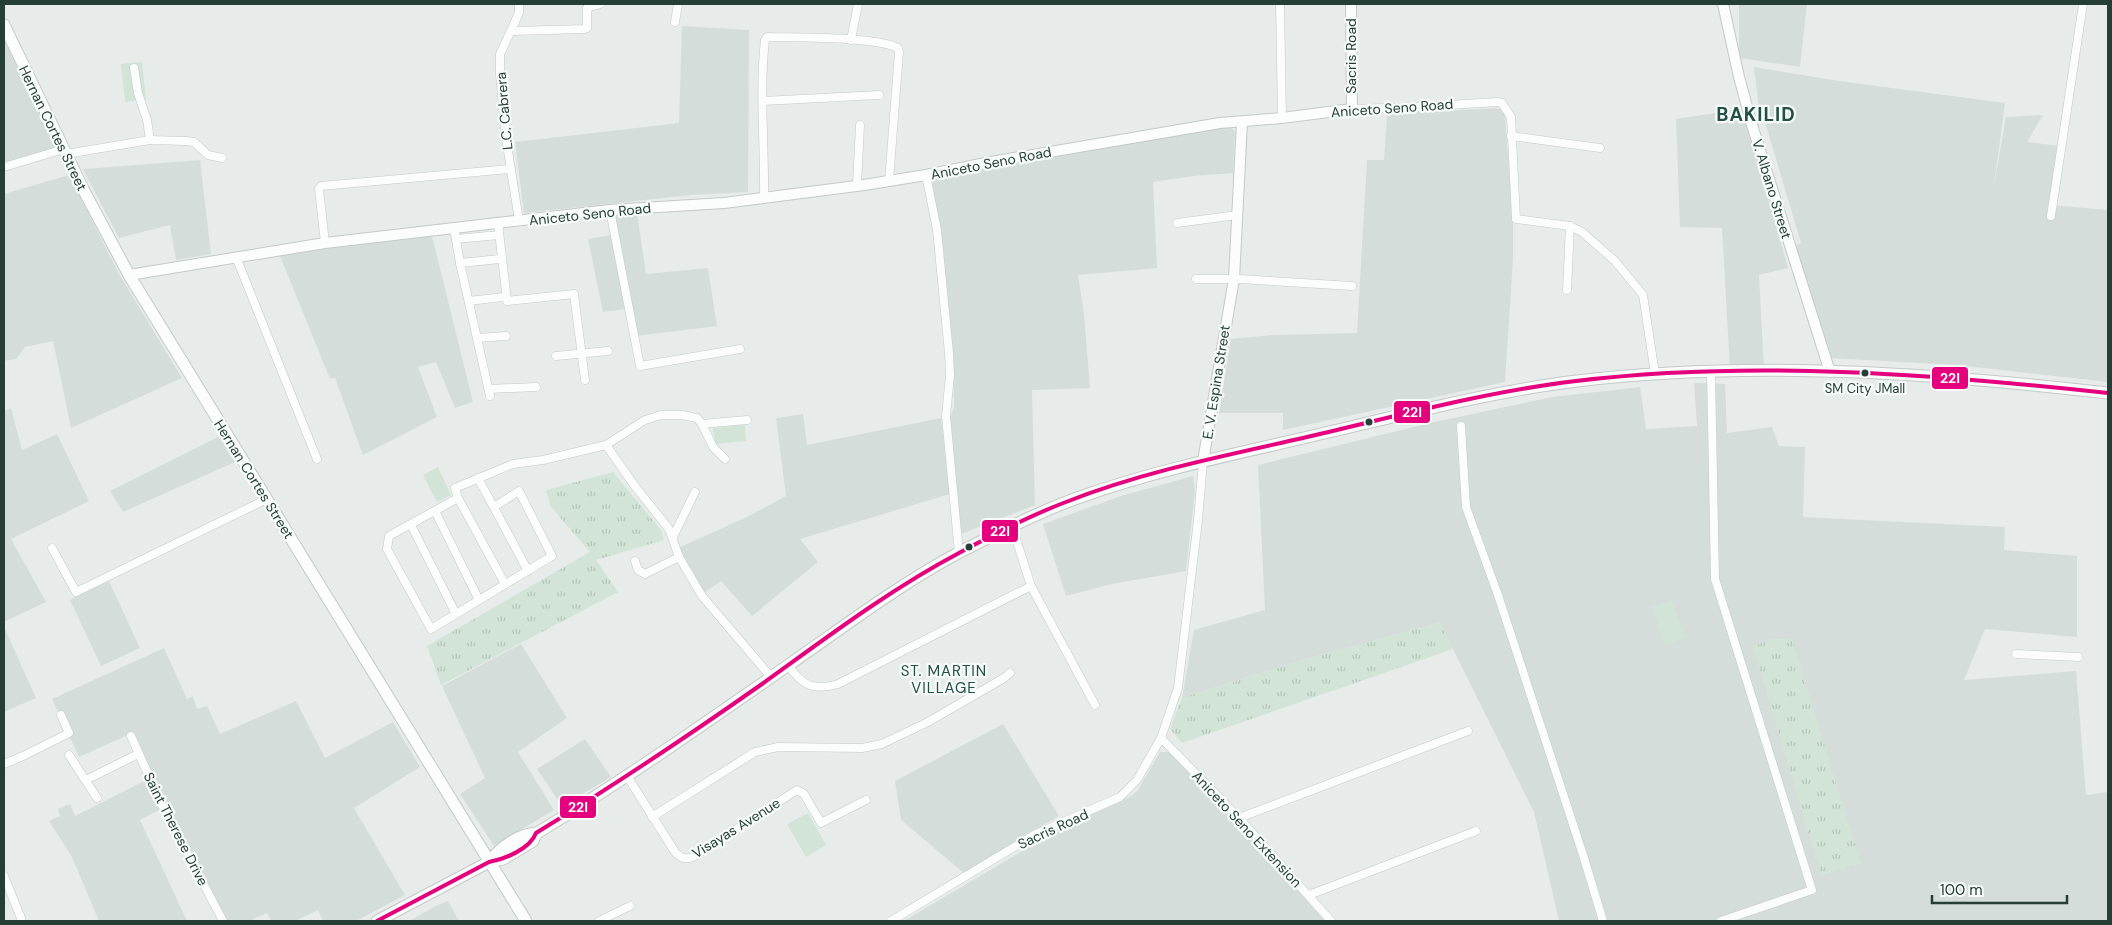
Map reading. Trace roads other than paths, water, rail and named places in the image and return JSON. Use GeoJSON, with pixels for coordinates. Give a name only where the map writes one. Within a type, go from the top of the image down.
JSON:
{"type":"FeatureCollection","features":[{"type":"Feature","properties":{"kind":"main road","name":"Hernan Cortes Street"},"geometry":{"type":"LineString","coordinates":[[4,25],[65,152],[128,275],[526,921]]}},
{"type":"Feature","properties":{"kind":"main road"},"geometry":{"type":"LineString","coordinates":[[377,921],[489,862],[503,859],[533,841],[536,833],[627,776],[911,579],[1012,526],[1087,494],[1203,461],[1431,408],[1522,389],[1576,381],[1655,374],[1711,372],[1830,372],[1943,378],[2108,393]]}},
{"type":"Feature","properties":{"kind":"street","name":"L.C. Cabrera"},"geometry":{"type":"LineString","coordinates":[[519,4],[519,13],[500,54],[500,74],[510,169],[519,221]]}},
{"type":"Feature","properties":{"kind":"street"},"geometry":{"type":"LineString","coordinates":[[512,31],[585,29],[587,28],[587,8],[600,4]]}},
{"type":"Feature","properties":{"kind":"street"},"geometry":{"type":"LineString","coordinates":[[675,22],[678,4]]}},
{"type":"Feature","properties":{"kind":"street"},"geometry":{"type":"LineString","coordinates":[[852,40],[858,4]]}},
{"type":"Feature","properties":{"kind":"street"},"geometry":{"type":"LineString","coordinates":[[1280,4],[1282,118]]}},
{"type":"Feature","properties":{"kind":"street","name":"Sacris Road"},"geometry":{"type":"LineString","coordinates":[[1351,4],[1352,109]]}},
{"type":"Feature","properties":{"kind":"street","name":"V. Albano Street"},"geometry":{"type":"LineString","coordinates":[[1723,4],[1752,125],[1830,372]]}},
{"type":"Feature","properties":{"kind":"street"},"geometry":{"type":"LineString","coordinates":[[2052,216],[2083,4]]}},
{"type":"Feature","properties":{"kind":"street"},"geometry":{"type":"LineString","coordinates":[[764,198],[761,72],[764,40],[767,37],[852,40],[895,46],[900,52],[889,181]]}},
{"type":"Feature","properties":{"kind":"street"},"geometry":{"type":"LineString","coordinates":[[134,68],[138,93],[147,120],[150,140]]}},
{"type":"Feature","properties":{"kind":"street"},"geometry":{"type":"LineString","coordinates":[[763,101],[879,95]]}},
{"type":"Feature","properties":{"kind":"street","name":"Aniceto Seno Road"},"geometry":{"type":"LineString","coordinates":[[128,275],[325,243],[610,210],[764,198],[926,176],[991,162],[1220,123],[1282,118],[1352,109],[1497,102],[1502,103],[1511,117],[1516,219],[1570,226],[1582,232],[1614,261],[1640,290],[1646,310],[1655,374]]}},
{"type":"Feature","properties":{"kind":"street","name":"E. V. Espina Street"},"geometry":{"type":"LineString","coordinates":[[1174,700],[1178,688],[1203,461],[1234,279],[1242,122]]}},
{"type":"Feature","properties":{"kind":"street"},"geometry":{"type":"LineString","coordinates":[[857,185],[860,125]]}},
{"type":"Feature","properties":{"kind":"street"},"geometry":{"type":"LineString","coordinates":[[1511,136],[1600,148]]}},
{"type":"Feature","properties":{"kind":"street"},"geometry":{"type":"LineString","coordinates":[[4,167],[65,152],[150,140],[192,141],[208,155],[222,158]]}},
{"type":"Feature","properties":{"kind":"street"},"geometry":{"type":"LineString","coordinates":[[325,243],[319,189],[321,186],[510,169]]}},
{"type":"Feature","properties":{"kind":"street"},"geometry":{"type":"LineString","coordinates":[[926,176],[937,230],[949,353],[950,375],[946,416],[959,553]]}},
{"type":"Feature","properties":{"kind":"street"},"geometry":{"type":"LineString","coordinates":[[610,210],[640,366],[740,349]]}},
{"type":"Feature","properties":{"kind":"street"},"geometry":{"type":"LineString","coordinates":[[1177,222],[1237,215]]}},
{"type":"Feature","properties":{"kind":"street"},"geometry":{"type":"LineString","coordinates":[[498,223],[506,301],[574,294],[585,380]]}},
{"type":"Feature","properties":{"kind":"street"},"geometry":{"type":"LineString","coordinates":[[1567,290],[1570,226]]}},
{"type":"Feature","properties":{"kind":"street"},"geometry":{"type":"LineString","coordinates":[[454,228],[489,393],[536,387]]}},
{"type":"Feature","properties":{"kind":"street"},"geometry":{"type":"LineString","coordinates":[[456,239],[499,235]]}},
{"type":"Feature","properties":{"kind":"street"},"geometry":{"type":"LineString","coordinates":[[236,257],[317,459]]}},
{"type":"Feature","properties":{"kind":"street"},"geometry":{"type":"LineString","coordinates":[[460,263],[500,259]]}},
{"type":"Feature","properties":{"kind":"street"},"geometry":{"type":"LineString","coordinates":[[1196,280],[1234,279],[1352,286]]}},
{"type":"Feature","properties":{"kind":"street"},"geometry":{"type":"LineString","coordinates":[[469,301],[503,297]]}},
{"type":"Feature","properties":{"kind":"street"},"geometry":{"type":"LineString","coordinates":[[477,338],[506,336]]}},
{"type":"Feature","properties":{"kind":"street"},"geometry":{"type":"LineString","coordinates":[[556,356],[608,351]]}},
{"type":"Feature","properties":{"kind":"street"},"geometry":{"type":"LineString","coordinates":[[1711,372],[1715,579],[1812,890],[1721,921]]}},
{"type":"Feature","properties":{"kind":"street"},"geometry":{"type":"LineString","coordinates":[[505,584],[458,498],[455,488],[513,464],[543,460],[606,444],[645,420],[661,415],[697,418],[713,447],[725,459]]}},
{"type":"Feature","properties":{"kind":"street"},"geometry":{"type":"LineString","coordinates":[[702,424],[747,420]]}},
{"type":"Feature","properties":{"kind":"street"},"geometry":{"type":"LineString","coordinates":[[1461,426],[1466,507],[1495,586],[1566,801],[1603,921]]}},
{"type":"Feature","properties":{"kind":"street"},"geometry":{"type":"LineString","coordinates":[[606,444],[634,485],[669,529],[679,557],[702,596],[771,677]]}},
{"type":"Feature","properties":{"kind":"street"},"geometry":{"type":"LineString","coordinates":[[478,478],[528,571]]}},
{"type":"Feature","properties":{"kind":"street"},"geometry":{"type":"LineString","coordinates":[[458,498],[389,536],[387,549],[430,629],[552,556],[519,491],[494,507]]}},
{"type":"Feature","properties":{"kind":"street"},"geometry":{"type":"LineString","coordinates":[[673,537],[695,492]]}},
{"type":"Feature","properties":{"kind":"street"},"geometry":{"type":"LineString","coordinates":[[52,548],[76,592],[266,499]]}},
{"type":"Feature","properties":{"kind":"street"},"geometry":{"type":"LineString","coordinates":[[435,510],[479,600]]}},
{"type":"Feature","properties":{"kind":"street"},"geometry":{"type":"LineString","coordinates":[[411,524],[456,614]]}},
{"type":"Feature","properties":{"kind":"street"},"geometry":{"type":"LineString","coordinates":[[1012,526],[1031,586],[1095,705]]}},
{"type":"Feature","properties":{"kind":"street"},"geometry":{"type":"LineString","coordinates":[[634,561],[638,570],[646,574],[679,557]]}},
{"type":"Feature","properties":{"kind":"street"},"geometry":{"type":"LineString","coordinates":[[788,665],[798,679],[808,686],[819,688],[838,684],[1031,586]]}},
{"type":"Feature","properties":{"kind":"street"},"geometry":{"type":"LineString","coordinates":[[2016,654],[2078,657]]}},
{"type":"Feature","properties":{"kind":"street"},"geometry":{"type":"LineString","coordinates":[[652,817],[755,752],[778,747],[862,748],[882,744],[928,722],[1010,673]]}},
{"type":"Feature","properties":{"kind":"street","name":"Sacris Road"},"geometry":{"type":"LineString","coordinates":[[891,921],[1034,836],[1120,797],[1137,780],[1161,738],[1174,700]]}},
{"type":"Feature","properties":{"kind":"street"},"geometry":{"type":"LineString","coordinates":[[4,764],[69,733],[61,715]]}},
{"type":"Feature","properties":{"kind":"street"},"geometry":{"type":"LineString","coordinates":[[1239,818],[1468,731]]}},
{"type":"Feature","properties":{"kind":"street","name":"Saint Therese Drive"},"geometry":{"type":"LineString","coordinates":[[131,736],[162,805],[222,921]]}},
{"type":"Feature","properties":{"kind":"street","name":"Aniceto Seno Extension"},"geometry":{"type":"LineString","coordinates":[[1161,738],[1239,818],[1331,921]]}},
{"type":"Feature","properties":{"kind":"street"},"geometry":{"type":"LineString","coordinates":[[86,780],[138,754]]}},
{"type":"Feature","properties":{"kind":"street"},"geometry":{"type":"LineString","coordinates":[[69,755],[96,798]]}},
{"type":"Feature","properties":{"kind":"street","name":"Visayas Avenue"},"geometry":{"type":"LineString","coordinates":[[627,776],[675,852],[680,858],[687,859],[797,790],[804,794],[821,823],[866,800]]}},
{"type":"Feature","properties":{"kind":"street"},"geometry":{"type":"LineString","coordinates":[[1309,895],[1476,831]]}},
{"type":"Feature","properties":{"kind":"street"},"geometry":{"type":"LineString","coordinates":[[4,876],[21,918]]}},
{"type":"Feature","properties":{"kind":"street"},"geometry":{"type":"LineString","coordinates":[[599,921],[630,906]]}},
{"type":"Feature","properties":{"kind":"place","name":"SM City JMall"},"geometry":{"type":"Point","coordinates":[1865,373]}},
{"type":"Feature","properties":{"kind":"district","name":"BAKILID"},"geometry":{"type":"Point","coordinates":[1756,114]}},
{"type":"Feature","properties":{"kind":"district","name":"ST. MARTIN VILLAGE"},"geometry":{"type":"Point","coordinates":[944,680]}}]}
